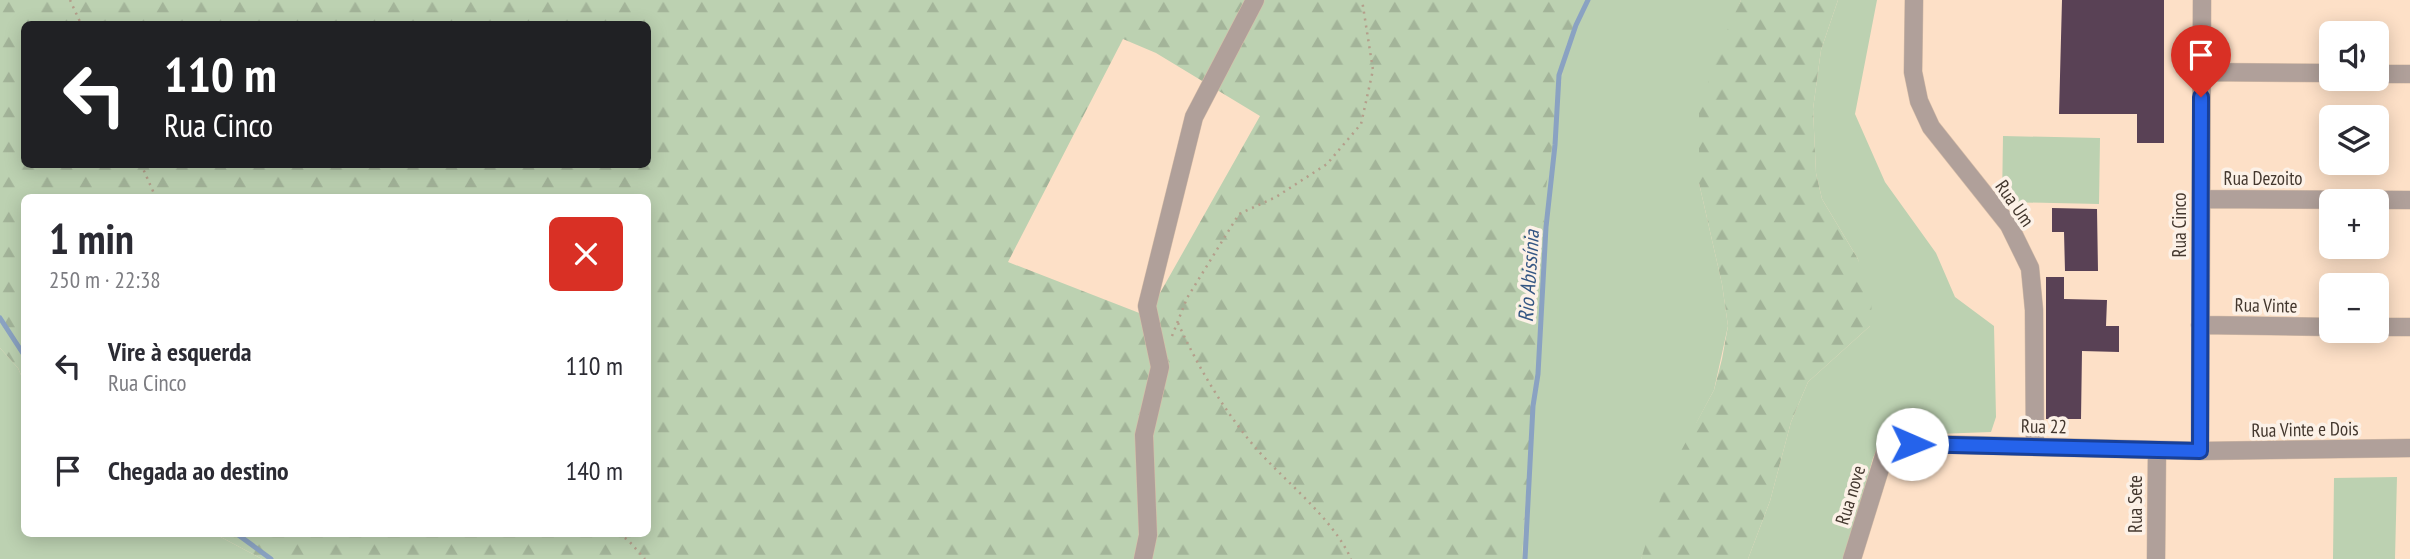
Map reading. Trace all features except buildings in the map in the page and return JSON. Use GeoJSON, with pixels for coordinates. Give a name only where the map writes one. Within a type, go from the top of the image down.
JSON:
{"type":"FeatureCollection","features":[{"type":"Feature","properties":{"kind":"street"},"geometry":{"type":"LineString","coordinates":[[1143,559],[1148,535],[1144,435],[1160,368],[1147,306],[1194,117],[1255,0]]}},
{"type":"Feature","properties":{"kind":"street","name":"Rua Um"},"geometry":{"type":"LineString","coordinates":[[1914,0],[1913,72],[1919,101],[1931,127],[2009,225],[2030,268],[2034,310],[2035,447]]}},
{"type":"Feature","properties":{"kind":"street","name":"Rua Cinco"},"geometry":{"type":"LineString","coordinates":[[2200,451],[2202,0]]}},
{"type":"Feature","properties":{"kind":"street"},"geometry":{"type":"LineString","coordinates":[[2201,72],[2319,73]]}},
{"type":"Feature","properties":{"kind":"street"},"geometry":{"type":"LineString","coordinates":[[2389,74],[2410,74]]}},
{"type":"Feature","properties":{"kind":"street","name":"Rua Dezoito"},"geometry":{"type":"LineString","coordinates":[[2201,199],[2410,200]]}},
{"type":"Feature","properties":{"kind":"street","name":"Rua Vinte"},"geometry":{"type":"LineString","coordinates":[[2200,325],[2319,327]]}},
{"type":"Feature","properties":{"kind":"street"},"geometry":{"type":"LineString","coordinates":[[2389,327],[2410,327]]}},
{"type":"Feature","properties":{"kind":"street","name":"Rua 22"},"geometry":{"type":"LineString","coordinates":[[1888,443],[2200,451]]}},
{"type":"Feature","properties":{"kind":"street","name":"Rua nove"},"geometry":{"type":"LineString","coordinates":[[1852,559],[1888,443]]}},
{"type":"Feature","properties":{"kind":"street","name":"Rua Vinte e Dois"},"geometry":{"type":"LineString","coordinates":[[2200,451],[2410,449]]}},
{"type":"Feature","properties":{"kind":"street","name":"Rua Sete"},"geometry":{"type":"LineString","coordinates":[[2156,559],[2157,450]]}},
{"type":"Feature","properties":{"kind":"path"},"geometry":{"type":"LineString","coordinates":[[70,0],[80,21]]}},
{"type":"Feature","properties":{"kind":"path"},"geometry":{"type":"LineString","coordinates":[[1160,368],[1187,298],[1239,214],[1276,197],[1326,164],[1361,124],[1373,70],[1362,0]]}},
{"type":"Feature","properties":{"kind":"path"},"geometry":{"type":"LineString","coordinates":[[143,168],[154,194]]}},
{"type":"Feature","properties":{"kind":"path"},"geometry":{"type":"LineString","coordinates":[[1178,321],[1206,378],[1227,410],[1260,453],[1322,517],[1351,559]]}},
{"type":"Feature","properties":{"kind":"path"},"geometry":{"type":"LineString","coordinates":[[624,537],[645,559]]}},
{"type":"Feature","properties":{"kind":"green space"},"geometry":{"type":"Polygon","coordinates":[[[0,0],[1589,0],[1567,44],[1546,188],[1522,559],[262,559],[221,537],[651,537],[651,194],[21,194],[21,375],[0,348],[0,0]],[[1123,39],[1008,262],[1147,316],[1260,116],[1156,53],[1123,39]]]}},
{"type":"Feature","properties":{"kind":"green space"},"geometry":{"type":"Polygon","coordinates":[[[1589,0],[1741,0],[1734,18],[1699,183],[1722,284],[1728,326],[1714,390],[1697,422],[1641,559],[1522,559],[1545,188],[1567,43],[1589,0]]]}},
{"type":"Feature","properties":{"kind":"green space"},"geometry":{"type":"Polygon","coordinates":[[[1741,0],[1838,0],[1821,50],[1813,109],[1816,173],[1822,199],[1858,259],[1872,301],[1870,326],[1808,382],[1791,422],[1770,501],[1748,559],[1641,559],[1668,475],[1714,390],[1728,326],[1722,284],[1699,183],[1699,112],[1720,46],[1741,0]]]}},
{"type":"Feature","properties":{"kind":"green space"},"geometry":{"type":"Polygon","coordinates":[[[1838,0],[1877,0],[1855,114],[1885,182],[1936,253],[1955,297],[1994,326],[1996,417],[1991,432],[1883,436],[1873,458],[1845,559],[1748,559],[1770,501],[1791,422],[1808,382],[1870,326],[1858,259],[1822,199],[1816,173],[1813,109],[1821,50],[1838,0]]]}},
{"type":"Feature","properties":{"kind":"green space"},"geometry":{"type":"Polygon","coordinates":[[[2003,136],[2100,138],[2099,204],[2002,202],[2003,136]]]}},
{"type":"Feature","properties":{"kind":"green space"},"geometry":{"type":"Polygon","coordinates":[[[0,348],[21,375],[21,537],[221,537],[262,559],[0,559],[0,348]]]}},
{"type":"Feature","properties":{"kind":"green space"},"geometry":{"type":"Polygon","coordinates":[[[2397,477],[2395,559],[2333,559],[2334,478],[2397,477]]]}},
{"type":"Feature","properties":{"kind":"waterway","name":"Rio Abissínia"},"geometry":{"type":"LineString","coordinates":[[1525,559],[1533,406],[1538,374],[1546,227],[1559,75],[1576,25],[1588,0]]}},
{"type":"Feature","properties":{"kind":"waterway"},"geometry":{"type":"LineString","coordinates":[[0,318],[21,350]]}},
{"type":"Feature","properties":{"kind":"waterway"},"geometry":{"type":"LineString","coordinates":[[241,537],[271,559]]}},
{"type":"Feature","properties":{"kind":"route"},"geometry":{"type":"LineString","coordinates":[[1912,444],[2200,451],[2201,97]]}}]}
